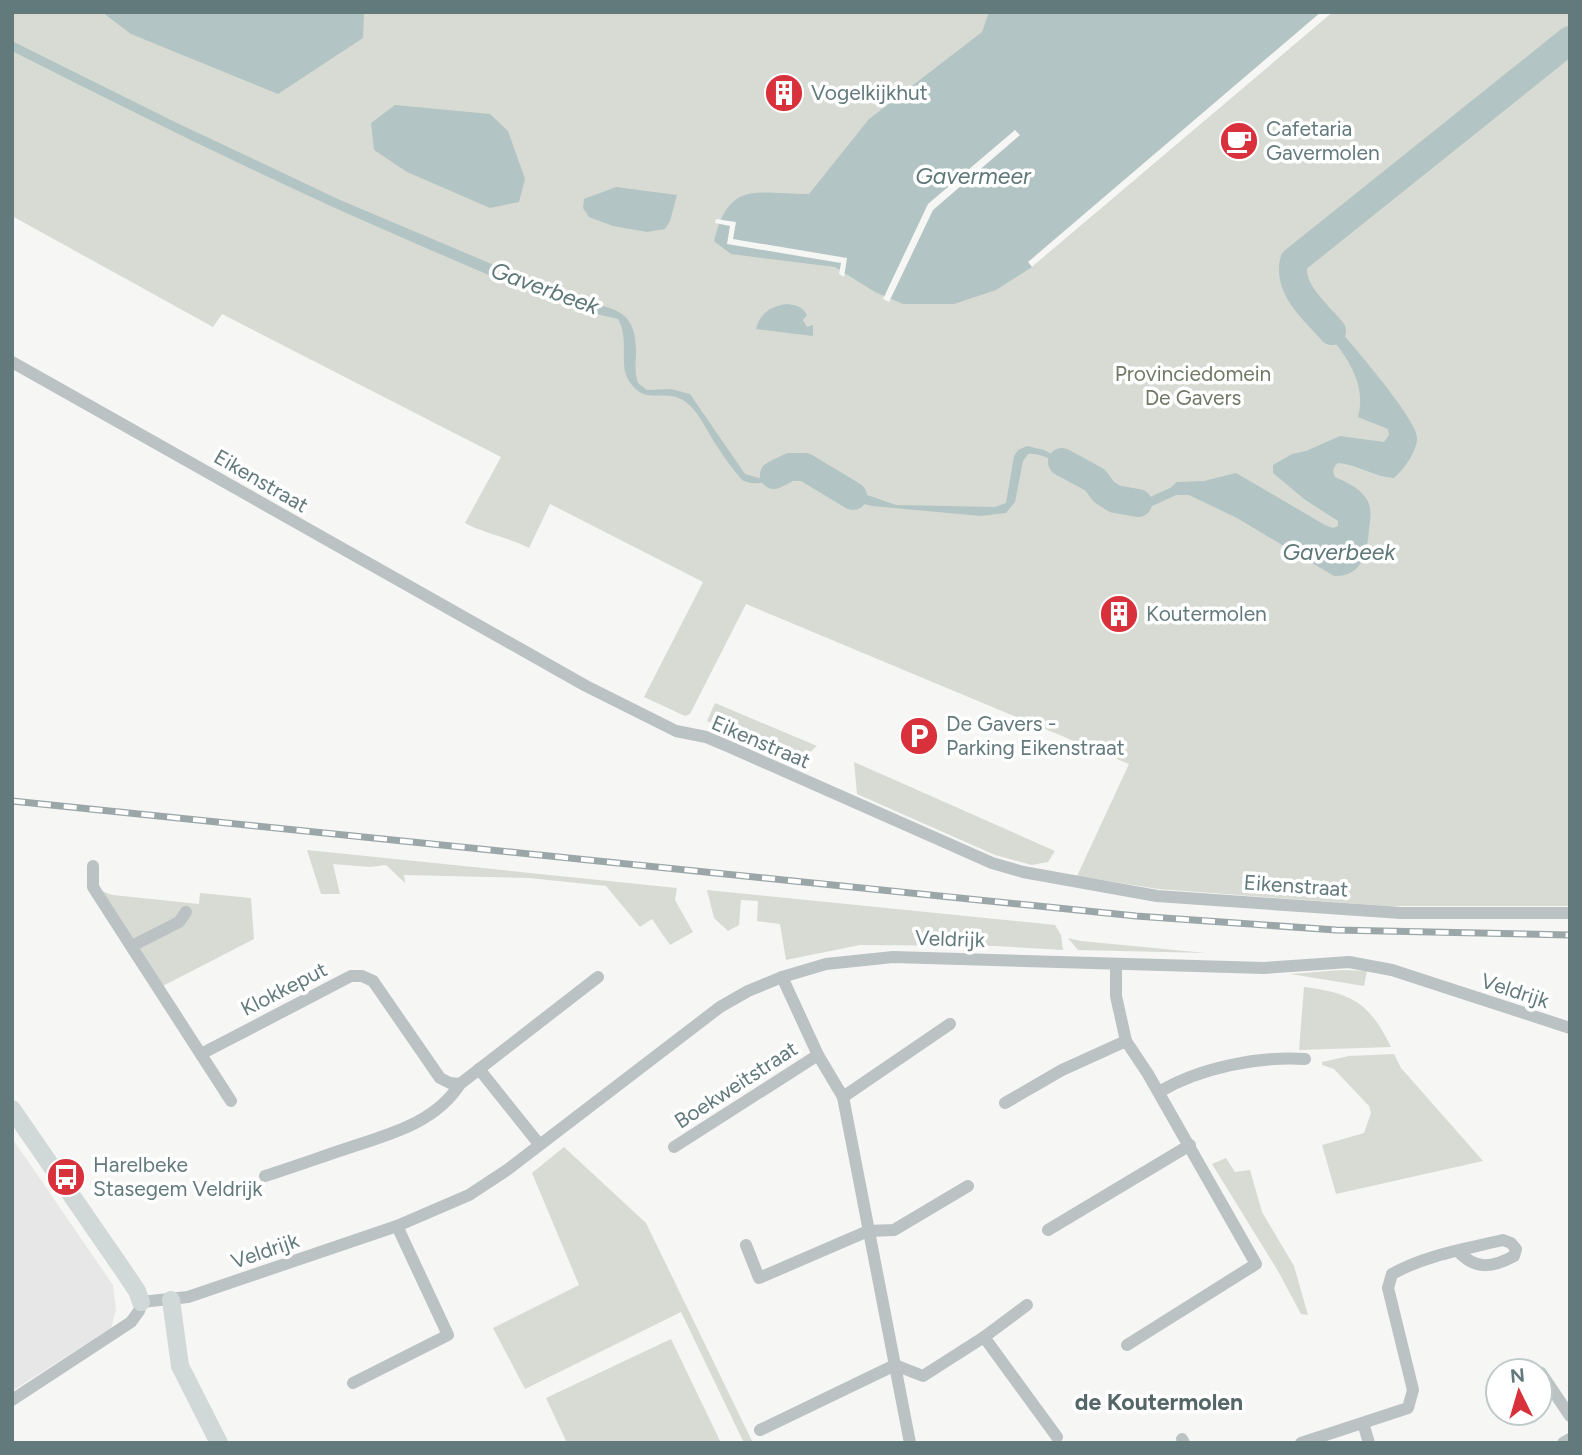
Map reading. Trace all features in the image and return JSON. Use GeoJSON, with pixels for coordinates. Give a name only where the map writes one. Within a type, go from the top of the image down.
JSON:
{"type":"FeatureCollection","features":[{"type":"Feature","properties":{"kind":"street","name":"Eikenstraat"},"geometry":{"type":"LineString","coordinates":[[12,362],[586,687],[676,731],[706,737],[992,863],[1023,872],[1157,896],[1401,913],[1570,913]]}},
{"type":"Feature","properties":{"kind":"street"},"geometry":{"type":"LineString","coordinates":[[93,866],[93,887],[231,1101]]}},
{"type":"Feature","properties":{"kind":"street"},"geometry":{"type":"LineString","coordinates":[[132,946],[179,922],[186,912]]}},
{"type":"Feature","properties":{"kind":"street","name":"Veldrijk"},"geometry":{"type":"LineString","coordinates":[[141,1302],[188,1297],[397,1226],[469,1195],[507,1170],[697,1022],[748,991],[782,976],[826,964],[893,957],[1264,968],[1349,962],[1392,971],[1570,1028]]}},
{"type":"Feature","properties":{"kind":"street"},"geometry":{"type":"LineString","coordinates":[[1116,964],[1116,996],[1126,1041],[1256,1264],[1127,1345]]}},
{"type":"Feature","properties":{"kind":"street","name":"Klokkeput"},"geometry":{"type":"LineString","coordinates":[[201,1054],[351,976],[362,976],[373,981],[440,1079],[460,1084]]}},
{"type":"Feature","properties":{"kind":"street","name":"Boekweitstraat"},"geometry":{"type":"LineString","coordinates":[[782,976],[818,1055],[843,1097],[910,1443]]}},
{"type":"Feature","properties":{"kind":"street"},"geometry":{"type":"LineString","coordinates":[[265,1176],[407,1129],[450,1100],[460,1084],[598,977]]}},
{"type":"Feature","properties":{"kind":"street"},"geometry":{"type":"LineString","coordinates":[[843,1097],[950,1024]]}},
{"type":"Feature","properties":{"kind":"street"},"geometry":{"type":"LineString","coordinates":[[1005,1103],[1062,1070],[1126,1041]]}},
{"type":"Feature","properties":{"kind":"street","name":"Boekweitstraat"},"geometry":{"type":"LineString","coordinates":[[674,1147],[818,1055]]}},
{"type":"Feature","properties":{"kind":"street"},"geometry":{"type":"LineString","coordinates":[[1158,1092],[1177,1082],[1250,1061],[1281,1057],[1305,1059]]}},
{"type":"Feature","properties":{"kind":"street"},"geometry":{"type":"LineString","coordinates":[[479,1069],[539,1144]]}},
{"type":"Feature","properties":{"kind":"street"},"geometry":{"type":"LineString","coordinates":[[12,1109],[123,1270],[141,1302],[139,1311],[131,1322],[12,1400]]}},
{"type":"Feature","properties":{"kind":"street"},"geometry":{"type":"LineString","coordinates":[[1048,1230],[1189,1145]]}},
{"type":"Feature","properties":{"kind":"street"},"geometry":{"type":"LineString","coordinates":[[746,1245],[759,1278],[868,1231],[894,1230],[968,1186]]}},
{"type":"Feature","properties":{"kind":"street"},"geometry":{"type":"LineString","coordinates":[[353,1383],[448,1335],[397,1226]]}},
{"type":"Feature","properties":{"kind":"street"},"geometry":{"type":"LineString","coordinates":[[1301,1443],[1408,1408],[1413,1390],[1388,1288],[1392,1274],[1408,1265],[1458,1251]]}},
{"type":"Feature","properties":{"kind":"street"},"geometry":{"type":"LineString","coordinates":[[171,1300],[180,1366],[219,1443]]}},
{"type":"Feature","properties":{"kind":"street"},"geometry":{"type":"LineString","coordinates":[[760,1430],[895,1365],[923,1376],[1027,1305]]}},
{"type":"Feature","properties":{"kind":"street"},"geometry":{"type":"LineString","coordinates":[[984,1336],[1056,1437]]}},
{"type":"Feature","properties":{"kind":"street"},"geometry":{"type":"LineString","coordinates":[[1554,1392],[1570,1416]]}},
{"type":"Feature","properties":{"kind":"street"},"geometry":{"type":"LineString","coordinates":[[1363,1423],[1369,1443]]}},
{"type":"Feature","properties":{"kind":"street"},"geometry":{"type":"LineString","coordinates":[[1563,1443],[1570,1439]]}},
{"type":"Feature","properties":{"kind":"shaded area"},"geometry":{"type":"Polygon","coordinates":[[[12,1138],[113,1285],[116,1310],[111,1328],[12,1391],[12,1138]]]}},
{"type":"Feature","properties":{"kind":"green space","name":"Provinciedomein De Gavers"},"geometry":{"type":"Polygon","coordinates":[[[12,12],[1570,12],[1570,906],[1387,906],[1158,889],[1077,876],[1129,764],[746,604],[690,714],[685,716],[644,697],[703,582],[550,504],[529,548],[465,523],[501,457],[222,314],[213,327],[12,216],[12,12]]]}},
{"type":"Feature","properties":{"kind":"green space"},"geometry":{"type":"Polygon","coordinates":[[[715,703],[817,746],[799,762],[707,721],[715,703]]]}},
{"type":"Feature","properties":{"kind":"green space"},"geometry":{"type":"Polygon","coordinates":[[[854,762],[1055,851],[1048,862],[1032,865],[995,855],[857,794],[854,762]]]}},
{"type":"Feature","properties":{"kind":"green space"},"geometry":{"type":"Polygon","coordinates":[[[307,850],[677,888],[675,900],[693,932],[670,945],[652,919],[640,927],[606,886],[529,878],[404,875],[405,883],[386,865],[370,867],[333,864],[340,894],[321,894],[307,850]]]}},
{"type":"Feature","properties":{"kind":"green space"},"geometry":{"type":"Polygon","coordinates":[[[707,890],[1055,925],[1061,935],[1063,950],[995,946],[860,945],[786,960],[780,924],[757,921],[758,901],[741,900],[739,925],[728,931],[714,918],[707,890]]]}},
{"type":"Feature","properties":{"kind":"green space"},"geometry":{"type":"Polygon","coordinates":[[[104,892],[199,904],[200,893],[251,898],[254,939],[155,990],[91,894],[104,892]]]}},
{"type":"Feature","properties":{"kind":"green space"},"geometry":{"type":"Polygon","coordinates":[[[1068,938],[1081,941],[1206,953],[1078,950],[1068,938]]]}},
{"type":"Feature","properties":{"kind":"green space"},"geometry":{"type":"Polygon","coordinates":[[[1367,971],[1364,986],[1290,974],[1367,971]]]}},
{"type":"Feature","properties":{"kind":"green space"},"geometry":{"type":"Polygon","coordinates":[[[1304,987],[1320,989],[1357,1002],[1375,1019],[1391,1047],[1299,1050],[1304,987]]]}},
{"type":"Feature","properties":{"kind":"green space"},"geometry":{"type":"Polygon","coordinates":[[[1394,1054],[1401,1068],[1483,1161],[1336,1194],[1322,1145],[1364,1133],[1371,1113],[1369,1106],[1334,1069],[1322,1065],[1322,1062],[1349,1056],[1394,1054]]]}},
{"type":"Feature","properties":{"kind":"green space"},"geometry":{"type":"Polygon","coordinates":[[[564,1147],[646,1223],[753,1443],[744,1443],[681,1312],[525,1389],[493,1328],[579,1285],[532,1173],[564,1147]]]}},
{"type":"Feature","properties":{"kind":"green space"},"geometry":{"type":"Polygon","coordinates":[[[1226,1158],[1235,1172],[1250,1170],[1262,1212],[1294,1266],[1308,1315],[1301,1314],[1278,1271],[1212,1164],[1226,1158]]]}},
{"type":"Feature","properties":{"kind":"green space"},"geometry":{"type":"Polygon","coordinates":[[[671,1339],[721,1443],[567,1443],[546,1398],[671,1339]]]}},
{"type":"Feature","properties":{"kind":"water"},"geometry":{"type":"Polygon","coordinates":[[[102,12],[364,12],[363,38],[278,94],[131,34],[102,12]]]}},
{"type":"Feature","properties":{"kind":"water","name":"Gavermeer"},"geometry":{"type":"Polygon","coordinates":[[[989,12],[1333,12],[1032,267],[996,290],[954,304],[903,304],[875,292],[835,267],[731,254],[714,241],[720,221],[728,208],[747,194],[809,194],[869,119],[982,32],[989,12]]]}},
{"type":"Feature","properties":{"kind":"water"},"geometry":{"type":"Polygon","coordinates":[[[12,41],[340,200],[577,300],[619,312],[632,326],[635,336],[638,383],[647,390],[671,389],[690,394],[745,474],[759,478],[791,463],[812,464],[806,474],[790,474],[758,483],[742,480],[687,403],[674,396],[647,395],[635,389],[624,367],[623,336],[618,319],[567,305],[517,286],[316,199],[12,51],[12,41]]]}},
{"type":"Feature","properties":{"kind":"water"},"geometry":{"type":"Polygon","coordinates":[[[395,105],[490,114],[508,131],[525,179],[519,202],[490,208],[407,172],[374,150],[371,123],[395,105]]]}},
{"type":"Feature","properties":{"kind":"water"},"geometry":{"type":"Polygon","coordinates":[[[616,187],[677,195],[665,229],[647,232],[613,226],[589,217],[583,208],[584,199],[616,187]]]}},
{"type":"Feature","properties":{"kind":"water","name":"Gaverbeek"},"geometry":{"type":"Polygon","coordinates":[[[1313,299],[1388,389],[1413,425],[1417,437],[1410,459],[1394,478],[1345,464],[1338,463],[1334,468],[1335,477],[1352,485],[1366,498],[1370,506],[1367,547],[1357,568],[1334,576],[1237,518],[1189,495],[1176,495],[1150,507],[1138,509],[1111,504],[1098,498],[1108,489],[1136,497],[1150,497],[1177,482],[1204,481],[1236,473],[1325,525],[1333,528],[1338,526],[1338,521],[1304,499],[1273,473],[1273,465],[1292,454],[1306,451],[1340,436],[1384,442],[1389,435],[1388,429],[1358,417],[1360,401],[1353,371],[1336,344],[1304,307],[1313,299]]]}},
{"type":"Feature","properties":{"kind":"water"},"geometry":{"type":"Polygon","coordinates":[[[787,304],[799,307],[805,312],[807,315],[803,320],[807,327],[813,325],[813,336],[756,329],[767,311],[787,304]]]}},
{"type":"Feature","properties":{"kind":"water"},"geometry":{"type":"Polygon","coordinates":[[[1027,446],[1044,450],[1097,478],[1092,483],[1052,459],[1028,454],[1023,461],[1015,502],[1006,513],[981,516],[872,506],[857,502],[821,481],[824,473],[847,488],[896,505],[995,507],[1006,503],[1014,456],[1018,450],[1027,446]]]}},
{"type":"Feature","properties":{"kind":"pier"},"geometry":{"type":"Polygon","coordinates":[[[1321,12],[1333,12],[1032,267],[1028,262],[1321,12]]]}},
{"type":"Feature","properties":{"kind":"pier"},"geometry":{"type":"Polygon","coordinates":[[[1015,130],[1020,135],[933,210],[889,302],[883,299],[928,204],[1015,130]]]}},
{"type":"Feature","properties":{"kind":"pier"},"geometry":{"type":"Polygon","coordinates":[[[716,219],[736,222],[733,239],[847,258],[844,277],[839,274],[841,263],[727,244],[730,226],[715,223],[716,219]]]}},
{"type":"Feature","properties":{"kind":"waterway","name":"Gaverbeek"},"geometry":{"type":"LineString","coordinates":[[1332,331],[1298,290],[1293,271],[1294,261],[1570,40]]}},
{"type":"Feature","properties":{"kind":"waterway","name":"Gaverbeek"},"geometry":{"type":"LineString","coordinates":[[1062,462],[1095,480],[1104,492],[1115,499],[1138,503]]}},
{"type":"Feature","properties":{"kind":"waterway","name":"Gaverbeek"},"geometry":{"type":"LineString","coordinates":[[774,475],[790,467],[805,467],[853,496]]}},
{"type":"Feature","properties":{"kind":"railway"},"geometry":{"type":"LineString","coordinates":[[12,801],[1136,916],[1336,930],[1570,935]]}},
{"type":"Feature","properties":{"kind":"place","name":"Vogelkijkhut"},"geometry":{"type":"Point","coordinates":[784,93]}},
{"type":"Feature","properties":{"kind":"place","name":"Cafetaria Gavermolen"},"geometry":{"type":"Point","coordinates":[1239,141]}},
{"type":"Feature","properties":{"kind":"place","name":"Koutermolen"},"geometry":{"type":"Point","coordinates":[1119,614]}},
{"type":"Feature","properties":{"kind":"place","name":"De Gavers - Parking Eikenstraat"},"geometry":{"type":"Point","coordinates":[919,736]}},
{"type":"Feature","properties":{"kind":"place","name":"Harelbeke Stasegem Veldrijk"},"geometry":{"type":"Point","coordinates":[66,1177]}},
{"type":"Feature","properties":{"kind":"district","name":"de Koutermolen"},"geometry":{"type":"Point","coordinates":[1159,1402]}}]}
